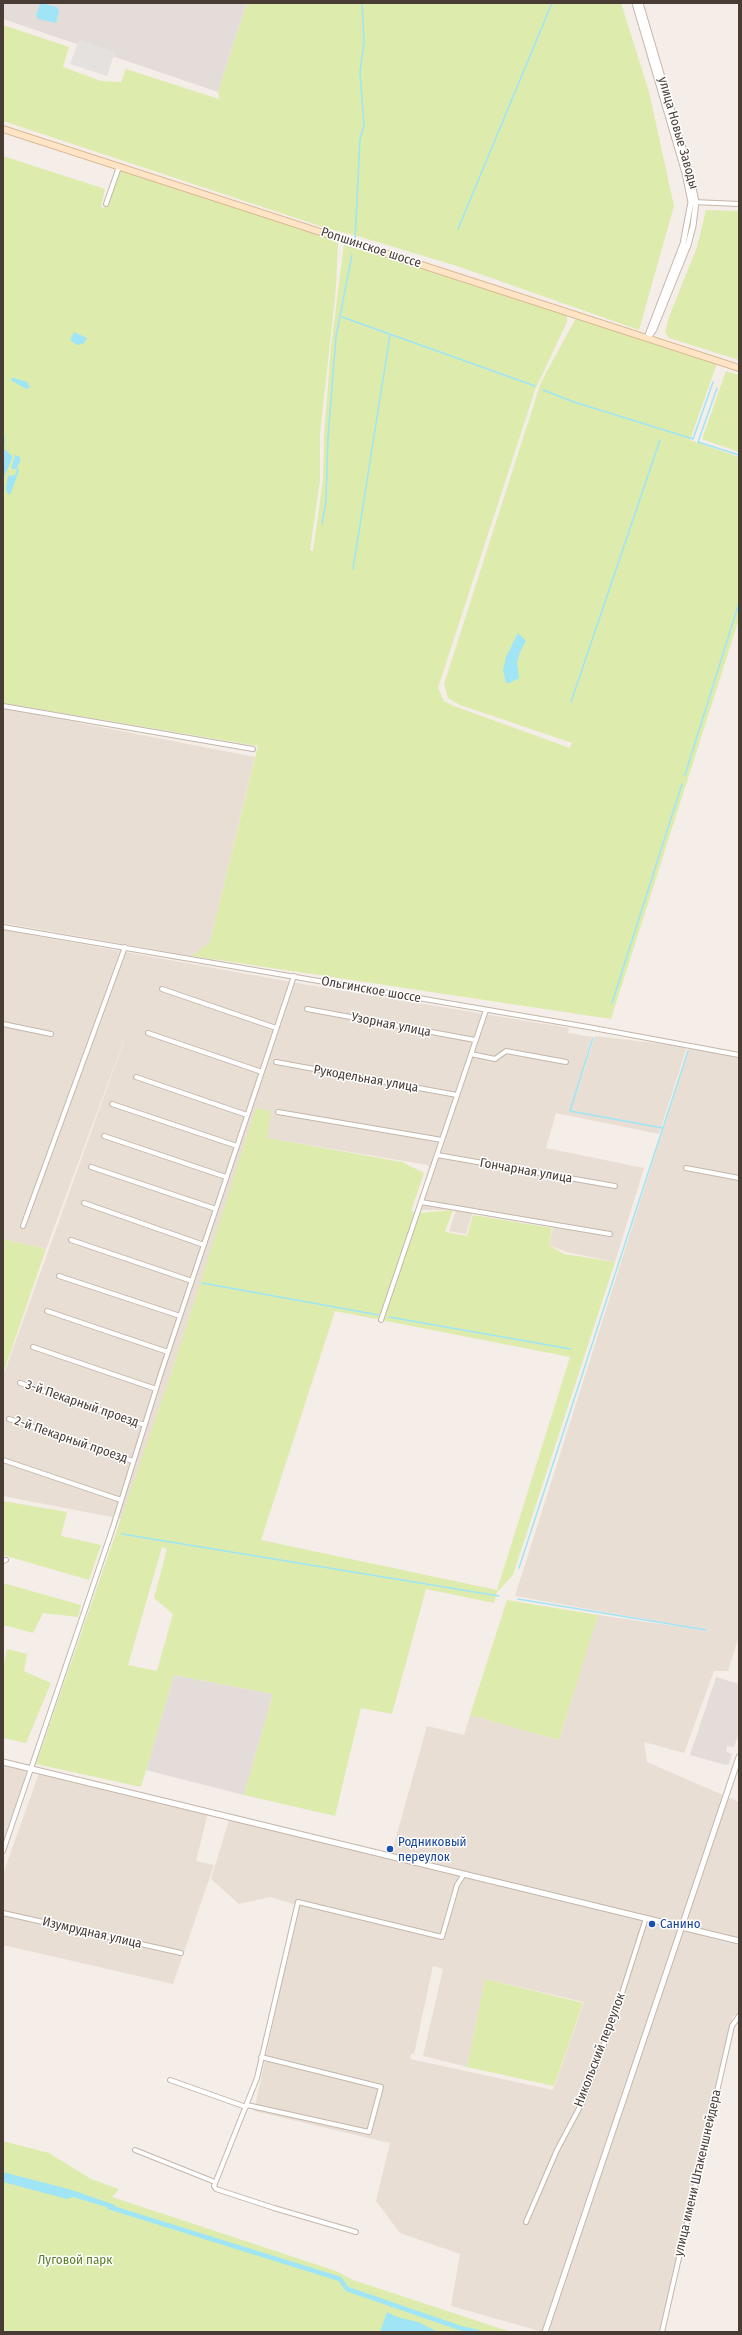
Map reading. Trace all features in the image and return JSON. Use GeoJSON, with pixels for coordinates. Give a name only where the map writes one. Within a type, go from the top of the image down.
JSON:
{"type":"FeatureCollection","features":[{"type":"Feature","properties":{"kind":"main road","name":"Ропшинское шоссе"},"geometry":{"type":"LineString","coordinates":[[3,130],[739,368]]}},
{"type":"Feature","properties":{"kind":"street","name":"улица Новые Заводы"},"geometry":{"type":"LineString","coordinates":[[635,3],[694,202]]}},
{"type":"Feature","properties":{"kind":"street","name":"улица Новые Заводы"},"geometry":{"type":"LineString","coordinates":[[640,3],[689,167],[694,202],[688,244],[654,329],[648,338]]}},
{"type":"Feature","properties":{"kind":"street"},"geometry":{"type":"LineString","coordinates":[[106,204],[119,167]]}},
{"type":"Feature","properties":{"kind":"street"},"geometry":{"type":"LineString","coordinates":[[694,202],[739,204]]}},
{"type":"Feature","properties":{"kind":"street"},"geometry":{"type":"LineString","coordinates":[[3,706],[254,749]]}},
{"type":"Feature","properties":{"kind":"street","name":"Ольгинское шоссе"},"geometry":{"type":"LineString","coordinates":[[3,927],[588,1027],[739,1055]]}},
{"type":"Feature","properties":{"kind":"street"},"geometry":{"type":"LineString","coordinates":[[23,1226],[126,947]]}},
{"type":"Feature","properties":{"kind":"street"},"geometry":{"type":"LineString","coordinates":[[3,1851],[32,1769],[121,1500],[168,1352],[294,976]]}},
{"type":"Feature","properties":{"kind":"street"},"geometry":{"type":"LineString","coordinates":[[162,989],[276,1028]]}},
{"type":"Feature","properties":{"kind":"street","name":"Узорная улица"},"geometry":{"type":"LineString","coordinates":[[306,1009],[475,1040]]}},
{"type":"Feature","properties":{"kind":"street"},"geometry":{"type":"LineString","coordinates":[[381,1320],[486,1010]]}},
{"type":"Feature","properties":{"kind":"street"},"geometry":{"type":"LineString","coordinates":[[3,1024],[51,1034]]}},
{"type":"Feature","properties":{"kind":"street"},"geometry":{"type":"LineString","coordinates":[[148,1033],[262,1072]]}},
{"type":"Feature","properties":{"kind":"street"},"geometry":{"type":"LineString","coordinates":[[471,1054],[495,1059],[506,1051],[566,1062]]}},
{"type":"Feature","properties":{"kind":"street","name":"Рукодельная улица"},"geometry":{"type":"LineString","coordinates":[[276,1062],[457,1095]]}},
{"type":"Feature","properties":{"kind":"street"},"geometry":{"type":"LineString","coordinates":[[136,1077],[247,1115]]}},
{"type":"Feature","properties":{"kind":"street"},"geometry":{"type":"LineString","coordinates":[[112,1104],[237,1146]]}},
{"type":"Feature","properties":{"kind":"street"},"geometry":{"type":"LineString","coordinates":[[278,1112],[442,1140]]}},
{"type":"Feature","properties":{"kind":"street"},"geometry":{"type":"LineString","coordinates":[[104,1136],[226,1178]]}},
{"type":"Feature","properties":{"kind":"street","name":"Гончарная улица"},"geometry":{"type":"LineString","coordinates":[[437,1155],[615,1186]]}},
{"type":"Feature","properties":{"kind":"street"},"geometry":{"type":"LineString","coordinates":[[91,1167],[216,1209]]}},
{"type":"Feature","properties":{"kind":"street"},"geometry":{"type":"LineString","coordinates":[[686,1168],[739,1178]]}},
{"type":"Feature","properties":{"kind":"street"},"geometry":{"type":"LineString","coordinates":[[421,1202],[610,1234]]}},
{"type":"Feature","properties":{"kind":"street"},"geometry":{"type":"LineString","coordinates":[[84,1203],[204,1245]]}},
{"type":"Feature","properties":{"kind":"street"},"geometry":{"type":"LineString","coordinates":[[71,1240],[192,1281]]}},
{"type":"Feature","properties":{"kind":"street"},"geometry":{"type":"LineString","coordinates":[[59,1276],[180,1316]]}},
{"type":"Feature","properties":{"kind":"street"},"geometry":{"type":"LineString","coordinates":[[47,1311],[168,1352]]}},
{"type":"Feature","properties":{"kind":"street"},"geometry":{"type":"LineString","coordinates":[[33,1346],[156,1389]]}},
{"type":"Feature","properties":{"kind":"street","name":"3-й Пекарный проезд"},"geometry":{"type":"LineString","coordinates":[[20,1383],[145,1425]]}},
{"type":"Feature","properties":{"kind":"street","name":"2-й Пекарный проезд"},"geometry":{"type":"LineString","coordinates":[[8,1419],[133,1461]]}},
{"type":"Feature","properties":{"kind":"street"},"geometry":{"type":"LineString","coordinates":[[3,1460],[121,1500]]}},
{"type":"Feature","properties":{"kind":"street"},"geometry":{"type":"LineString","coordinates":[[545,2332],[739,1757]]}},
{"type":"Feature","properties":{"kind":"street"},"geometry":{"type":"LineString","coordinates":[[3,1762],[739,1941]]}},
{"type":"Feature","properties":{"kind":"street"},"geometry":{"type":"LineString","coordinates":[[356,2232],[216,2189],[215,2182],[246,2106],[262,2057],[298,1902],[442,1937],[457,1885],[464,1874]]}},
{"type":"Feature","properties":{"kind":"street","name":"Изумрудная улица"},"geometry":{"type":"LineString","coordinates":[[3,1913],[181,1953]]}},
{"type":"Feature","properties":{"kind":"street","name":"Никольский переулок"},"geometry":{"type":"LineString","coordinates":[[526,2222],[557,2150],[583,2102],[618,2005],[646,1918]]}},
{"type":"Feature","properties":{"kind":"street","name":"улица имени Штакеншнейдера"},"geometry":{"type":"LineString","coordinates":[[662,2332],[732,2026],[739,2016]]}},
{"type":"Feature","properties":{"kind":"street"},"geometry":{"type":"LineString","coordinates":[[170,2080],[246,2106],[369,2132],[381,2087],[262,2057]]}},
{"type":"Feature","properties":{"kind":"street"},"geometry":{"type":"LineString","coordinates":[[135,2150],[215,2182]]}},
{"type":"Feature","properties":{"kind":"shaded area"},"geometry":{"type":"Polygon","coordinates":[[[3,3],[247,3],[218,92],[3,19],[3,3]]]}},
{"type":"Feature","properties":{"kind":"shaded area"},"geometry":{"type":"Polygon","coordinates":[[[79,40],[115,52],[107,76],[70,64],[79,40]]]}},
{"type":"Feature","properties":{"kind":"shaded area"},"geometry":{"type":"Polygon","coordinates":[[[3,708],[255,757],[210,942],[192,956],[3,923],[3,708]]]}},
{"type":"Feature","properties":{"kind":"shaded area"},"geometry":{"type":"Polygon","coordinates":[[[3,930],[297,983],[569,1028],[568,1033],[592,1037],[575,1099],[595,1036],[687,1047],[659,1134],[556,1113],[546,1148],[644,1168],[615,1262],[566,1252],[549,1245],[554,1223],[474,1208],[466,1234],[449,1231],[456,1210],[416,1210],[429,1168],[428,1165],[266,1138],[175,1362],[122,1519],[3,1496],[3,1376],[133,1016],[46,1249],[3,1239],[3,930]]]}},
{"type":"Feature","properties":{"kind":"shaded area","name":"Санино"},"geometry":{"type":"Polygon","coordinates":[[[689,1048],[739,1058],[739,1635],[728,1671],[714,1671],[684,1753],[644,1742],[647,1762],[739,1802],[739,2014],[733,2016],[659,2332],[543,2332],[451,2306],[460,2254],[400,2233],[376,2201],[390,2143],[254,2111],[293,1930],[296,1905],[271,1897],[239,1904],[211,1879],[229,1820],[390,1859],[427,1726],[464,1735],[470,1715],[559,1740],[598,1615],[717,1632],[515,1596],[689,1048]],[[433,1966],[414,2054],[411,2054],[410,2059],[553,2090],[584,2002],[485,1979],[467,2067],[423,2056],[443,1969],[433,1966]]]}},
{"type":"Feature","properties":{"kind":"shaded area"},"geometry":{"type":"Polygon","coordinates":[[[174,1675],[273,1694],[244,1795],[146,1770],[174,1675]]]}},
{"type":"Feature","properties":{"kind":"shaded area"},"geometry":{"type":"Polygon","coordinates":[[[716,1677],[739,1684],[739,1733],[734,1747],[727,1746],[726,1752],[732,1754],[729,1764],[726,1765],[690,1755],[716,1677]]]}},
{"type":"Feature","properties":{"kind":"shaded area"},"geometry":{"type":"Polygon","coordinates":[[[3,1763],[30,1769],[3,1856],[3,1763]]]}},
{"type":"Feature","properties":{"kind":"shaded area"},"geometry":{"type":"Polygon","coordinates":[[[39,1773],[208,1813],[196,1861],[214,1865],[173,1984],[3,1945],[3,1874],[39,1773]]]}},
{"type":"Feature","properties":{"kind":"shaded area"},"geometry":{"type":"Polygon","coordinates":[[[722,1939],[738,1943],[738,1947],[721,1943],[722,1939]]]}},
{"type":"Feature","properties":{"kind":"green space"},"geometry":{"type":"Polygon","coordinates":[[[247,3],[621,3],[649,92],[674,206],[639,330],[460,267],[323,227],[3,121],[3,25],[69,47],[63,67],[101,81],[121,82],[126,69],[219,99],[218,92],[247,3]]]}},
{"type":"Feature","properties":{"kind":"green space"},"geometry":{"type":"Polygon","coordinates":[[[3,156],[105,189],[101,207],[104,208],[117,169],[338,240],[336,288],[320,434],[320,480],[310,550],[313,551],[323,480],[324,435],[331,347],[344,244],[349,244],[567,315],[567,322],[535,390],[438,688],[444,701],[454,706],[570,748],[572,743],[460,705],[448,698],[444,684],[541,382],[576,318],[717,363],[690,440],[739,457],[739,619],[611,1019],[192,956],[210,942],[258,746],[3,703],[3,156]]]}},
{"type":"Feature","properties":{"kind":"green space"},"geometry":{"type":"Polygon","coordinates":[[[706,210],[739,211],[739,360],[669,338],[665,332],[669,317],[697,247],[706,210]]]}},
{"type":"Feature","properties":{"kind":"green space"},"geometry":{"type":"Polygon","coordinates":[[[726,371],[739,375],[739,452],[702,439],[726,371]]]}},
{"type":"Feature","properties":{"kind":"green space"},"geometry":{"type":"Polygon","coordinates":[[[256,1108],[271,1111],[267,1138],[402,1162],[424,1173],[411,1211],[420,1213],[453,1210],[445,1232],[467,1236],[473,1215],[552,1228],[549,1245],[564,1254],[615,1262],[513,1575],[497,1592],[494,1603],[426,1589],[392,1714],[361,1708],[335,1816],[244,1795],[273,1694],[174,1675],[141,1787],[36,1764],[175,1362],[256,1108]],[[335,1311],[261,1540],[497,1590],[570,1357],[335,1311]],[[162,1547],[128,1665],[157,1671],[173,1614],[154,1598],[167,1549],[162,1547]]]}},
{"type":"Feature","properties":{"kind":"green space"},"geometry":{"type":"Polygon","coordinates":[[[3,1239],[46,1249],[3,1374],[3,1239]]]}},
{"type":"Feature","properties":{"kind":"green space"},"geometry":{"type":"Polygon","coordinates":[[[3,1501],[67,1512],[61,1536],[101,1545],[89,1580],[3,1555],[3,1501]]]}},
{"type":"Feature","properties":{"kind":"green space"},"geometry":{"type":"Polygon","coordinates":[[[3,1583],[81,1605],[78,1617],[43,1613],[33,1633],[3,1625],[3,1583]]]}},
{"type":"Feature","properties":{"kind":"green space"},"geometry":{"type":"Polygon","coordinates":[[[507,1600],[598,1615],[559,1740],[470,1715],[507,1600]]]}},
{"type":"Feature","properties":{"kind":"green space"},"geometry":{"type":"Polygon","coordinates":[[[7,1649],[27,1654],[24,1671],[51,1683],[26,1743],[3,1738],[3,1669],[7,1649]]]}},
{"type":"Feature","properties":{"kind":"green space"},"geometry":{"type":"Polygon","coordinates":[[[485,1979],[583,2003],[554,2086],[467,2067],[485,1979]]]}},
{"type":"Feature","properties":{"kind":"green space","name":"Луговой парк"},"geometry":{"type":"Polygon","coordinates":[[[3,2141],[49,2153],[91,2179],[119,2189],[112,2197],[336,2271],[353,2280],[511,2332],[3,2332],[3,2141]]]}},
{"type":"Feature","properties":{"kind":"water"},"geometry":{"type":"Polygon","coordinates":[[[40,3],[57,7],[59,11],[56,23],[38,19],[36,15],[40,3]]]}},
{"type":"Feature","properties":{"kind":"water"},"geometry":{"type":"Polygon","coordinates":[[[74,332],[87,338],[83,344],[77,345],[70,340],[74,332]]]}},
{"type":"Feature","properties":{"kind":"water"},"geometry":{"type":"Polygon","coordinates":[[[11,378],[27,382],[30,387],[27,389],[19,385],[12,381],[11,378]]]}},
{"type":"Feature","properties":{"kind":"water"},"geometry":{"type":"Polygon","coordinates":[[[3,436],[5,437],[4,449],[12,456],[12,459],[3,479],[3,436]]]}},
{"type":"Feature","properties":{"kind":"water"},"geometry":{"type":"Polygon","coordinates":[[[15,455],[20,457],[20,463],[17,466],[19,471],[10,495],[7,493],[6,488],[8,476],[15,475],[17,469],[11,469],[15,455]]]}},
{"type":"Feature","properties":{"kind":"water"},"geometry":{"type":"Polygon","coordinates":[[[518,633],[526,641],[517,662],[519,678],[510,683],[506,683],[503,670],[506,657],[518,633]]]}},
{"type":"Feature","properties":{"kind":"water"},"geometry":{"type":"Polygon","coordinates":[[[3,2172],[72,2190],[115,2205],[113,2209],[73,2197],[67,2199],[3,2182],[3,2172]]]}},
{"type":"Feature","properties":{"kind":"water"},"geometry":{"type":"Polygon","coordinates":[[[387,2312],[397,2317],[418,2322],[438,2332],[380,2332],[387,2312]]]}},
{"type":"Feature","properties":{"kind":"waterway"},"geometry":{"type":"LineString","coordinates":[[355,241],[360,139],[364,125],[360,72],[364,42],[362,3]]}},
{"type":"Feature","properties":{"kind":"waterway"},"geometry":{"type":"LineString","coordinates":[[458,229],[552,3]]}},
{"type":"Feature","properties":{"kind":"waterway"},"geometry":{"type":"LineString","coordinates":[[322,524],[326,501],[328,438],[336,336],[352,255]]}},
{"type":"Feature","properties":{"kind":"waterway"},"geometry":{"type":"LineString","coordinates":[[342,317],[535,386]]}},
{"type":"Feature","properties":{"kind":"waterway"},"geometry":{"type":"LineString","coordinates":[[353,569],[390,335]]}},
{"type":"Feature","properties":{"kind":"waterway"},"geometry":{"type":"LineString","coordinates":[[543,390],[574,402],[693,439],[713,382]]}},
{"type":"Feature","properties":{"kind":"waterway"},"geometry":{"type":"LineString","coordinates":[[717,388],[698,442],[739,455]]}},
{"type":"Feature","properties":{"kind":"waterway"},"geometry":{"type":"LineString","coordinates":[[571,702],[660,440]]}},
{"type":"Feature","properties":{"kind":"waterway"},"geometry":{"type":"LineString","coordinates":[[685,775],[739,603]]}},
{"type":"Feature","properties":{"kind":"waterway"},"geometry":{"type":"LineString","coordinates":[[612,1003],[682,784]]}},
{"type":"Feature","properties":{"kind":"waterway"},"geometry":{"type":"LineString","coordinates":[[593,1038],[570,1111],[663,1128]]}},
{"type":"Feature","properties":{"kind":"waterway"},"geometry":{"type":"LineString","coordinates":[[519,1568],[688,1051]]}},
{"type":"Feature","properties":{"kind":"waterway"},"geometry":{"type":"LineString","coordinates":[[202,1283],[379,1315]]}},
{"type":"Feature","properties":{"kind":"waterway"},"geometry":{"type":"LineString","coordinates":[[389,1317],[571,1349]]}},
{"type":"Feature","properties":{"kind":"waterway"},"geometry":{"type":"LineString","coordinates":[[122,1534],[499,1596]]}},
{"type":"Feature","properties":{"kind":"waterway"},"geometry":{"type":"LineString","coordinates":[[518,1599],[706,1630]]}},
{"type":"Feature","properties":{"kind":"waterway"},"geometry":{"type":"LineString","coordinates":[[109,2207],[340,2279],[347,2289],[460,2328],[478,2332]]}},
{"type":"Feature","properties":{"kind":"place","name":"Родниковый переулок"},"geometry":{"type":"Point","coordinates":[390,1849]}},
{"type":"Feature","properties":{"kind":"place","name":"Санино"},"geometry":{"type":"Point","coordinates":[652,1924]}}]}
